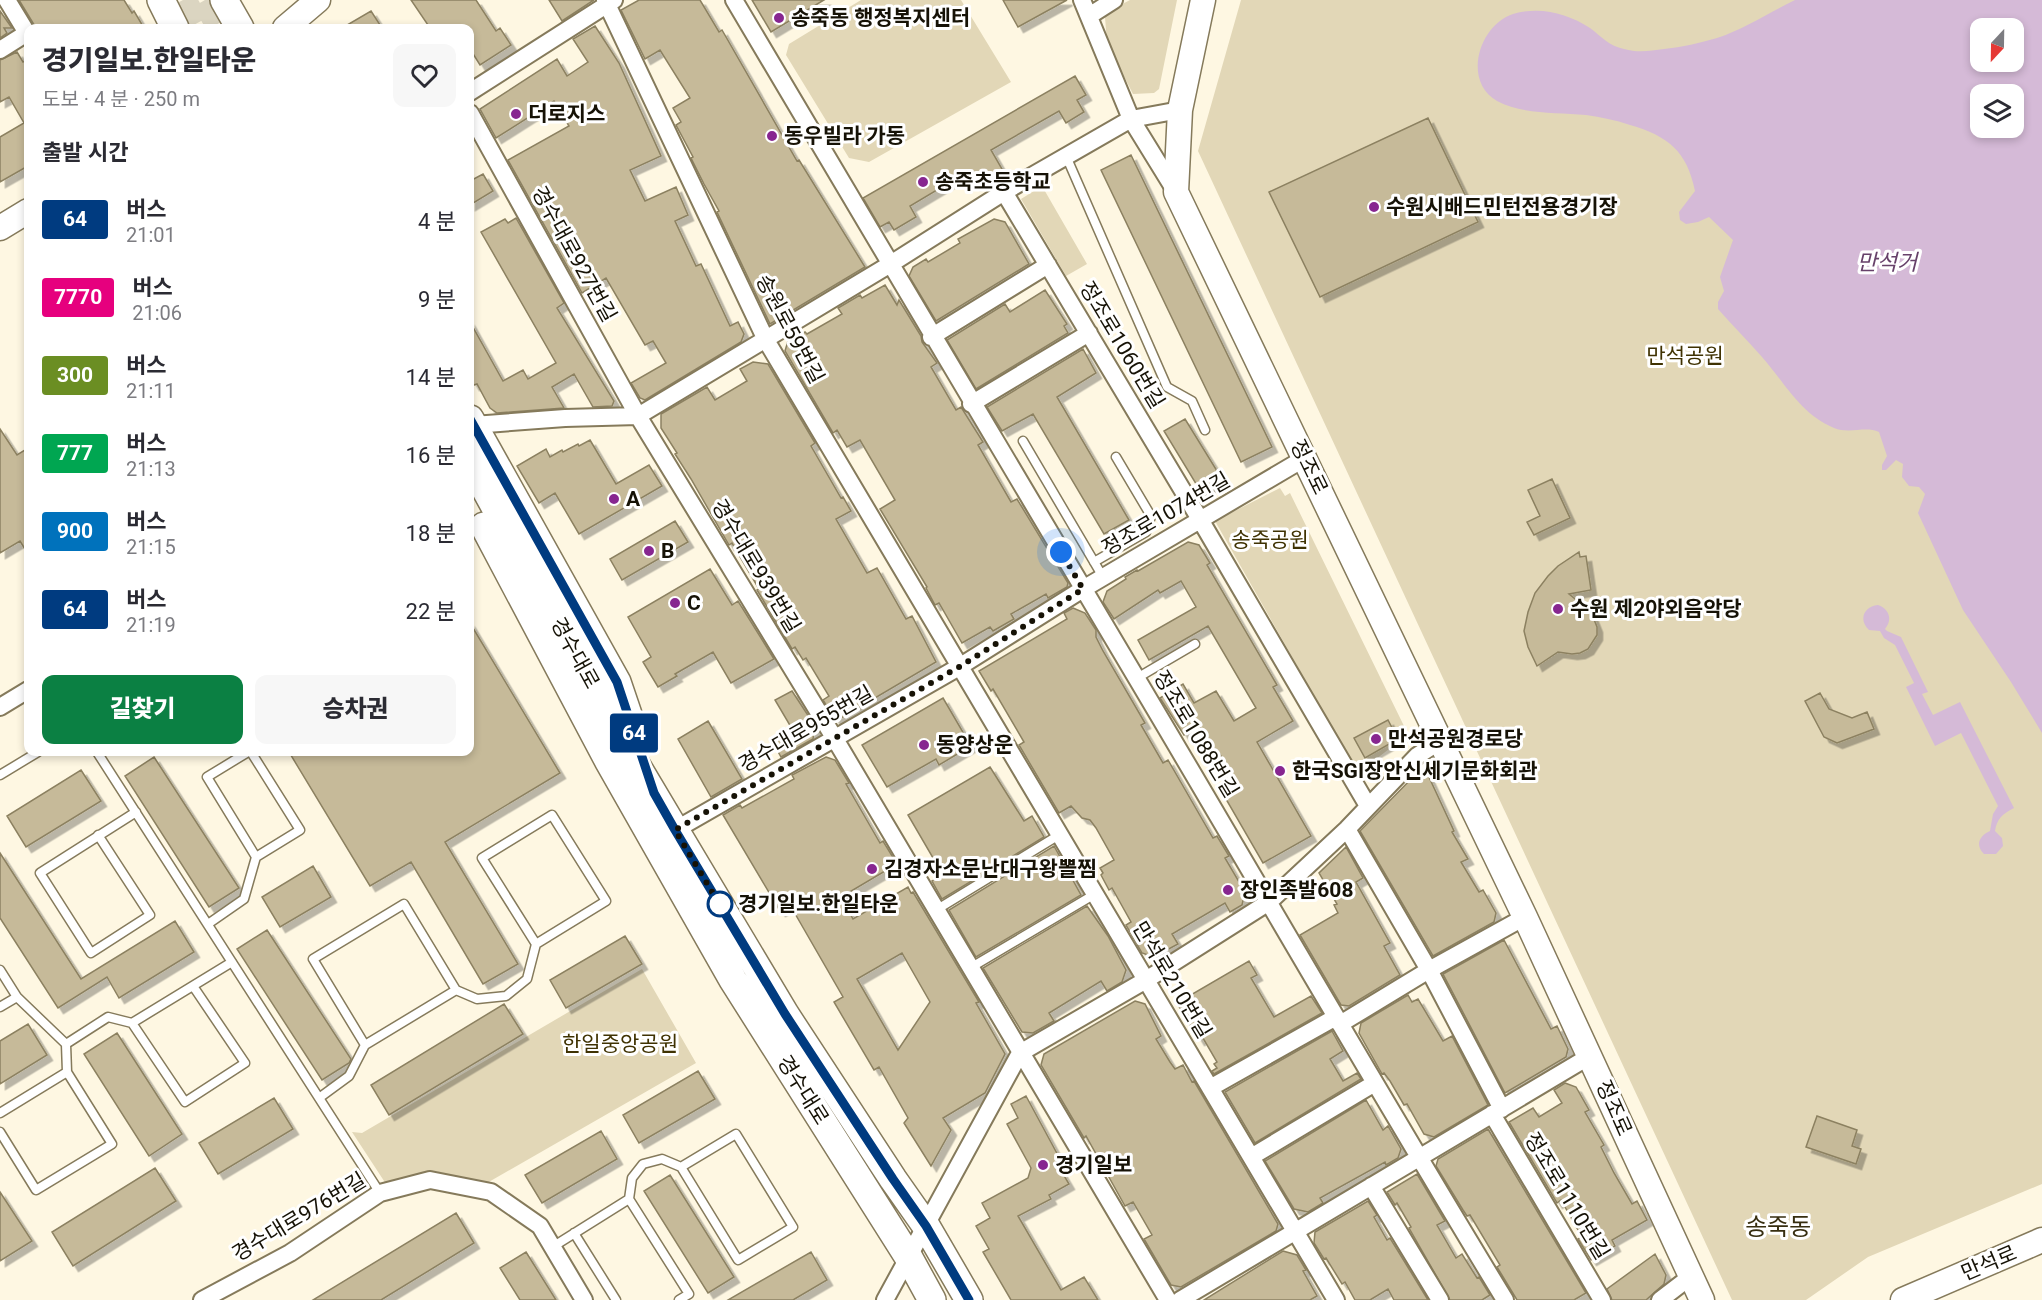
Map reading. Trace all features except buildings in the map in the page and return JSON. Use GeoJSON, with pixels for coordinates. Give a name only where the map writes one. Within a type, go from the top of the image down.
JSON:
{"type":"FeatureCollection","features":[{"type":"Feature","properties":{"kind":"main road"},"geometry":{"type":"LineString","coordinates":[[161,0],[174,24]]}},
{"type":"Feature","properties":{"kind":"main road"},"geometry":{"type":"LineString","coordinates":[[224,0],[238,24]]}},
{"type":"Feature","properties":{"kind":"main road"},"geometry":{"type":"LineString","coordinates":[[474,427],[617,682],[654,793]]}},
{"type":"Feature","properties":{"kind":"main road","name":"경수대로"},"geometry":{"type":"LineString","coordinates":[[474,468],[628,751],[675,830],[785,1014],[926,1226],[969,1300]]}},
{"type":"Feature","properties":{"kind":"main road","name":"경수대로"},"geometry":{"type":"LineString","coordinates":[[474,506],[624,790],[733,980],[909,1258],[932,1300]]}},
{"type":"Feature","properties":{"kind":"main road"},"geometry":{"type":"LineString","coordinates":[[474,542],[604,775],[624,790]]}},
{"type":"Feature","properties":{"kind":"main road"},"geometry":{"type":"LineString","coordinates":[[800,1085],[816,1090],[829,1098],[846,1127],[851,1129],[858,1125]]}},
{"type":"Feature","properties":{"kind":"street"},"geometry":{"type":"LineString","coordinates":[[7,0],[24,28]]}},
{"type":"Feature","properties":{"kind":"street"},"geometry":{"type":"LineString","coordinates":[[290,24],[318,0]]}},
{"type":"Feature","properties":{"kind":"street"},"geometry":{"type":"LineString","coordinates":[[735,0],[971,404],[1083,589]]}},
{"type":"Feature","properties":{"kind":"street"},"geometry":{"type":"LineString","coordinates":[[1082,0],[1131,119],[1176,192]]}},
{"type":"Feature","properties":{"kind":"street"},"geometry":{"type":"LineString","coordinates":[[1089,16],[1114,0]]}},
{"type":"Feature","properties":{"kind":"street","name":"정조로"},"geometry":{"type":"LineString","coordinates":[[1203,0],[1180,110],[1176,192],[1525,917],[1702,1300]]}},
{"type":"Feature","properties":{"kind":"street"},"geometry":{"type":"LineString","coordinates":[[474,89],[609,1]]}},
{"type":"Feature","properties":{"kind":"street","name":"송원로59번길"},"geometry":{"type":"LineString","coordinates":[[609,1],[766,340],[959,667]]}},
{"type":"Feature","properties":{"kind":"street"},"geometry":{"type":"LineString","coordinates":[[0,50],[24,35]]}},
{"type":"Feature","properties":{"kind":"street"},"geometry":{"type":"LineString","coordinates":[[474,422],[638,416],[1066,155],[1131,119],[1180,110]]}},
{"type":"Feature","properties":{"kind":"street","name":"경수대로927번길"},"geometry":{"type":"LineString","coordinates":[[474,120],[638,416]]}},
{"type":"Feature","properties":{"kind":"street","name":"정조로1060번길"},"geometry":{"type":"LineString","coordinates":[[1004,192],[1201,521]]}},
{"type":"Feature","properties":{"kind":"street"},"geometry":{"type":"LineString","coordinates":[[0,228],[24,213]]}},
{"type":"Feature","properties":{"kind":"street"},"geometry":{"type":"LineString","coordinates":[[932,337],[1048,265]]}},
{"type":"Feature","properties":{"kind":"street"},"geometry":{"type":"LineString","coordinates":[[971,404],[1089,333]]}},
{"type":"Feature","properties":{"kind":"street","name":"경수대로939번길"},"geometry":{"type":"LineString","coordinates":[[638,416],[835,739],[1168,1300]]}},
{"type":"Feature","properties":{"kind":"street","name":"정조로1074번길"},"geometry":{"type":"LineString","coordinates":[[959,667],[1083,589],[1305,458]]}},
{"type":"Feature","properties":{"kind":"street"},"geometry":{"type":"LineString","coordinates":[[1201,521],[1368,806]]}},
{"type":"Feature","properties":{"kind":"street","name":"정조로1088번길"},"geometry":{"type":"LineString","coordinates":[[1083,589],[1419,1158]]}},
{"type":"Feature","properties":{"kind":"street","name":"경수대로955번길"},"geometry":{"type":"LineString","coordinates":[[675,830],[959,667]]}},
{"type":"Feature","properties":{"kind":"street","name":"만석로210번길"},"geometry":{"type":"LineString","coordinates":[[959,667],[1336,1300]]}},
{"type":"Feature","properties":{"kind":"street"},"geometry":{"type":"LineString","coordinates":[[0,707],[24,692]]}},
{"type":"Feature","properties":{"kind":"street"},"geometry":{"type":"LineString","coordinates":[[885,1300],[1020,1053],[1146,980],[1269,902],[1347,829],[1417,756],[1440,741]]}},
{"type":"Feature","properties":{"kind":"street"},"geometry":{"type":"LineString","coordinates":[[1347,829],[1429,970]]}},
{"type":"Feature","properties":{"kind":"street"},"geometry":{"type":"LineString","coordinates":[[1210,1088],[1525,917]]}},
{"type":"Feature","properties":{"kind":"street","name":"정조로1110번길"},"geometry":{"type":"LineString","coordinates":[[1429,970],[1497,1112],[1602,1300]]}},
{"type":"Feature","properties":{"kind":"street"},"geometry":{"type":"LineString","coordinates":[[1180,1300],[1590,1056]]}},
{"type":"Feature","properties":{"kind":"street"},"geometry":{"type":"LineString","coordinates":[[1251,1157],[1375,1083]]}},
{"type":"Feature","properties":{"kind":"street"},"geometry":{"type":"LineString","coordinates":[[1419,1158],[1505,1300]]}},
{"type":"Feature","properties":{"kind":"street","name":"경수대로976번길"},"geometry":{"type":"LineString","coordinates":[[202,1300],[290,1253],[380,1193],[430,1180],[491,1192],[540,1226],[554,1246],[584,1300]]}},
{"type":"Feature","properties":{"kind":"street"},"geometry":{"type":"LineString","coordinates":[[1371,1186],[1440,1300]]}},
{"type":"Feature","properties":{"kind":"street","name":"만석로"},"geometry":{"type":"LineString","coordinates":[[1903,1300],[2042,1240]]}},
{"type":"Feature","properties":{"kind":"street"},"geometry":{"type":"LineString","coordinates":[[1660,1300],[1690,1277]]}},
{"type":"Feature","properties":{"kind":"lane"},"geometry":{"type":"LineString","coordinates":[[1066,155],[1167,387],[1192,401],[1205,430]]}},
{"type":"Feature","properties":{"kind":"lane"},"geometry":{"type":"LineString","coordinates":[[1023,441],[1103,577]]}},
{"type":"Feature","properties":{"kind":"lane"},"geometry":{"type":"LineString","coordinates":[[1095,562],[1146,532],[1151,516],[1116,457]]}},
{"type":"Feature","properties":{"kind":"lane"},"geometry":{"type":"LineString","coordinates":[[1137,678],[1195,644]]}},
{"type":"Feature","properties":{"kind":"lane"},"geometry":{"type":"LineString","coordinates":[[0,775],[31,756]]}},
{"type":"Feature","properties":{"kind":"lane"},"geometry":{"type":"LineString","coordinates":[[100,756],[380,1193]]}},
{"type":"Feature","properties":{"kind":"lane"},"geometry":{"type":"LineString","coordinates":[[243,756],[207,777],[256,857]]}},
{"type":"Feature","properties":{"kind":"lane"},"geometry":{"type":"LineString","coordinates":[[208,924],[244,898],[256,857],[300,830],[253,756]]}},
{"type":"Feature","properties":{"kind":"lane"},"geometry":{"type":"LineString","coordinates":[[98,835],[150,915],[91,952],[40,873],[98,835],[136,812]]}},
{"type":"Feature","properties":{"kind":"lane"},"geometry":{"type":"LineString","coordinates":[[365,1045],[313,959],[404,904],[456,990],[477,999],[506,996],[528,979],[536,944],[482,858],[552,815],[606,901],[536,944]]}},
{"type":"Feature","properties":{"kind":"lane"},"geometry":{"type":"LineString","coordinates":[[936,910],[1059,835]]}},
{"type":"Feature","properties":{"kind":"lane"},"geometry":{"type":"LineString","coordinates":[[970,968],[1095,894]]}},
{"type":"Feature","properties":{"kind":"lane"},"geometry":{"type":"LineString","coordinates":[[132,1023],[232,962]]}},
{"type":"Feature","properties":{"kind":"lane"},"geometry":{"type":"LineString","coordinates":[[0,970],[17,997],[66,1044],[67,1072],[112,1144],[36,1190],[0,1132]]}},
{"type":"Feature","properties":{"kind":"lane"},"geometry":{"type":"LineString","coordinates":[[66,1044],[108,1017],[132,1023],[185,1102],[245,1063],[193,986]]}},
{"type":"Feature","properties":{"kind":"lane"},"geometry":{"type":"LineString","coordinates":[[319,1098],[349,1076],[365,1045],[456,990]]}},
{"type":"Feature","properties":{"kind":"lane"},"geometry":{"type":"LineString","coordinates":[[0,1007],[17,997]]}},
{"type":"Feature","properties":{"kind":"lane"},"geometry":{"type":"LineString","coordinates":[[0,1113],[67,1072]]}},
{"type":"Feature","properties":{"kind":"lane"},"geometry":{"type":"LineString","coordinates":[[679,1300],[689,1294],[629,1199],[632,1178],[643,1164],[662,1160],[681,1167],[738,1260],[793,1227],[736,1134],[681,1167]]}},
{"type":"Feature","properties":{"kind":"lane"},"geometry":{"type":"LineString","coordinates":[[554,1246],[629,1199]]}},
{"type":"Feature","properties":{"kind":"lane"},"geometry":{"type":"LineString","coordinates":[[574,1233],[616,1300]]}},
{"type":"Feature","properties":{"kind":"green space"},"geometry":{"type":"Polygon","coordinates":[[[861,0],[961,0],[1011,82],[869,162],[849,158],[786,55],[789,44],[861,0]]]}},
{"type":"Feature","properties":{"kind":"green space"},"geometry":{"type":"Polygon","coordinates":[[[1130,0],[1177,0],[1159,89],[1154,93],[1133,94],[1107,43],[1105,17],[1113,9],[1130,0]]]}},
{"type":"Feature","properties":{"kind":"green space","name":"만석공원"},"geometry":{"type":"Polygon","coordinates":[[[1241,0],[2042,0],[2042,1184],[1868,1257],[1806,1300],[1732,1300],[1198,151],[1241,0]]]}},
{"type":"Feature","properties":{"kind":"green space"},"geometry":{"type":"Polygon","coordinates":[[[1042,186],[1087,264],[1066,276],[1021,199],[1042,186]]]}},
{"type":"Feature","properties":{"kind":"green space","name":"송죽공원"},"geometry":{"type":"Polygon","coordinates":[[[1280,488],[1285,496],[1290,493],[1404,726],[1402,739],[1358,773],[1215,521],[1280,488]]]}},
{"type":"Feature","properties":{"kind":"green space","name":"한일중앙공원"},"geometry":{"type":"Polygon","coordinates":[[[642,969],[696,1063],[487,1183],[434,1171],[386,1184],[352,1132],[362,1133],[642,969]]]}},
{"type":"Feature","properties":{"kind":"water","name":"만석거"},"geometry":{"type":"Polygon","coordinates":[[[1795,0],[2042,0],[2042,733],[1963,610],[1918,513],[1925,494],[1919,487],[1909,486],[1902,477],[1903,464],[1896,460],[1886,470],[1882,470],[1887,456],[1879,432],[1840,430],[1812,415],[1718,309],[1718,302],[1724,291],[1720,277],[1733,240],[1709,217],[1686,224],[1680,220],[1679,212],[1695,191],[1687,165],[1681,155],[1674,147],[1655,134],[1619,122],[1586,115],[1529,111],[1507,105],[1497,101],[1486,92],[1480,81],[1479,54],[1484,41],[1491,29],[1501,20],[1513,14],[1533,11],[1553,12],[1572,18],[1590,28],[1614,46],[1644,51],[1684,46],[1717,38],[1795,0]]]}},
{"type":"Feature","properties":{"kind":"water"},"geometry":{"type":"Polygon","coordinates":[[[1878,605],[1889,615],[1889,622],[1885,629],[1901,637],[1928,692],[1922,694],[1933,715],[1960,702],[2014,808],[2003,815],[1997,823],[1995,831],[2002,838],[2003,846],[1996,854],[1984,854],[1979,844],[1983,835],[1990,831],[1993,814],[1998,806],[1961,733],[1935,746],[1906,687],[1914,683],[1895,645],[1884,638],[1880,631],[1869,630],[1864,622],[1866,611],[1878,605]]]}},
{"type":"Feature","properties":{"kind":"tunnel"},"geometry":{"type":"LineString","coordinates":[[183,0],[196,24]]}},
{"type":"Feature","properties":{"kind":"tunnel"},"geometry":{"type":"LineString","coordinates":[[205,0],[219,24]]}},
{"type":"Feature","properties":{"kind":"bus line","name":"64"},"geometry":{"type":"LineString","coordinates":[[474,426],[617,682],[654,793],[785,1014],[926,1226],[969,1300]]}},
{"type":"Feature","properties":{"kind":"place","name":"송죽동 행정복지센터"},"geometry":{"type":"Point","coordinates":[779,18]}},
{"type":"Feature","properties":{"kind":"place","name":"더로지스"},"geometry":{"type":"Point","coordinates":[516,114]}},
{"type":"Feature","properties":{"kind":"place","name":"동우빌라 가동"},"geometry":{"type":"Point","coordinates":[772,136]}},
{"type":"Feature","properties":{"kind":"place","name":"송죽초등학교"},"geometry":{"type":"Point","coordinates":[923,182]}},
{"type":"Feature","properties":{"kind":"place","name":"수원시배드민턴전용경기장"},"geometry":{"type":"Point","coordinates":[1374,207]}},
{"type":"Feature","properties":{"kind":"place","name":"A"},"geometry":{"type":"Point","coordinates":[614,499]}},
{"type":"Feature","properties":{"kind":"place","name":"B"},"geometry":{"type":"Point","coordinates":[649,551]}},
{"type":"Feature","properties":{"kind":"place","name":"C"},"geometry":{"type":"Point","coordinates":[675,603]}},
{"type":"Feature","properties":{"kind":"place","name":"수원 제2야외음악당"},"geometry":{"type":"Point","coordinates":[1558,609]}},
{"type":"Feature","properties":{"kind":"place","name":"만석공원경로당"},"geometry":{"type":"Point","coordinates":[1376,739]}},
{"type":"Feature","properties":{"kind":"place","name":"동양상운"},"geometry":{"type":"Point","coordinates":[924,745]}},
{"type":"Feature","properties":{"kind":"place","name":"한국SGI장안신세기문화회관"},"geometry":{"type":"Point","coordinates":[1280,771]}},
{"type":"Feature","properties":{"kind":"place","name":"김경자소문난대구왕뽈찜"},"geometry":{"type":"Point","coordinates":[872,869]}},
{"type":"Feature","properties":{"kind":"place","name":"장인족발608"},"geometry":{"type":"Point","coordinates":[1228,890]}},
{"type":"Feature","properties":{"kind":"place","name":"경기일보.한일타운"},"geometry":{"type":"Point","coordinates":[720,904]}},
{"type":"Feature","properties":{"kind":"place","name":"경기일보"},"geometry":{"type":"Point","coordinates":[1043,1165]}},
{"type":"Feature","properties":{"kind":"district","name":"송죽동"},"geometry":{"type":"Point","coordinates":[1778,1227]}},
{"type":"Feature","properties":{"kind":"route"},"geometry":{"type":"LineString","coordinates":[[720,904],[724,912],[675,830],[959,667],[1083,589],[1061,552]]}}]}
